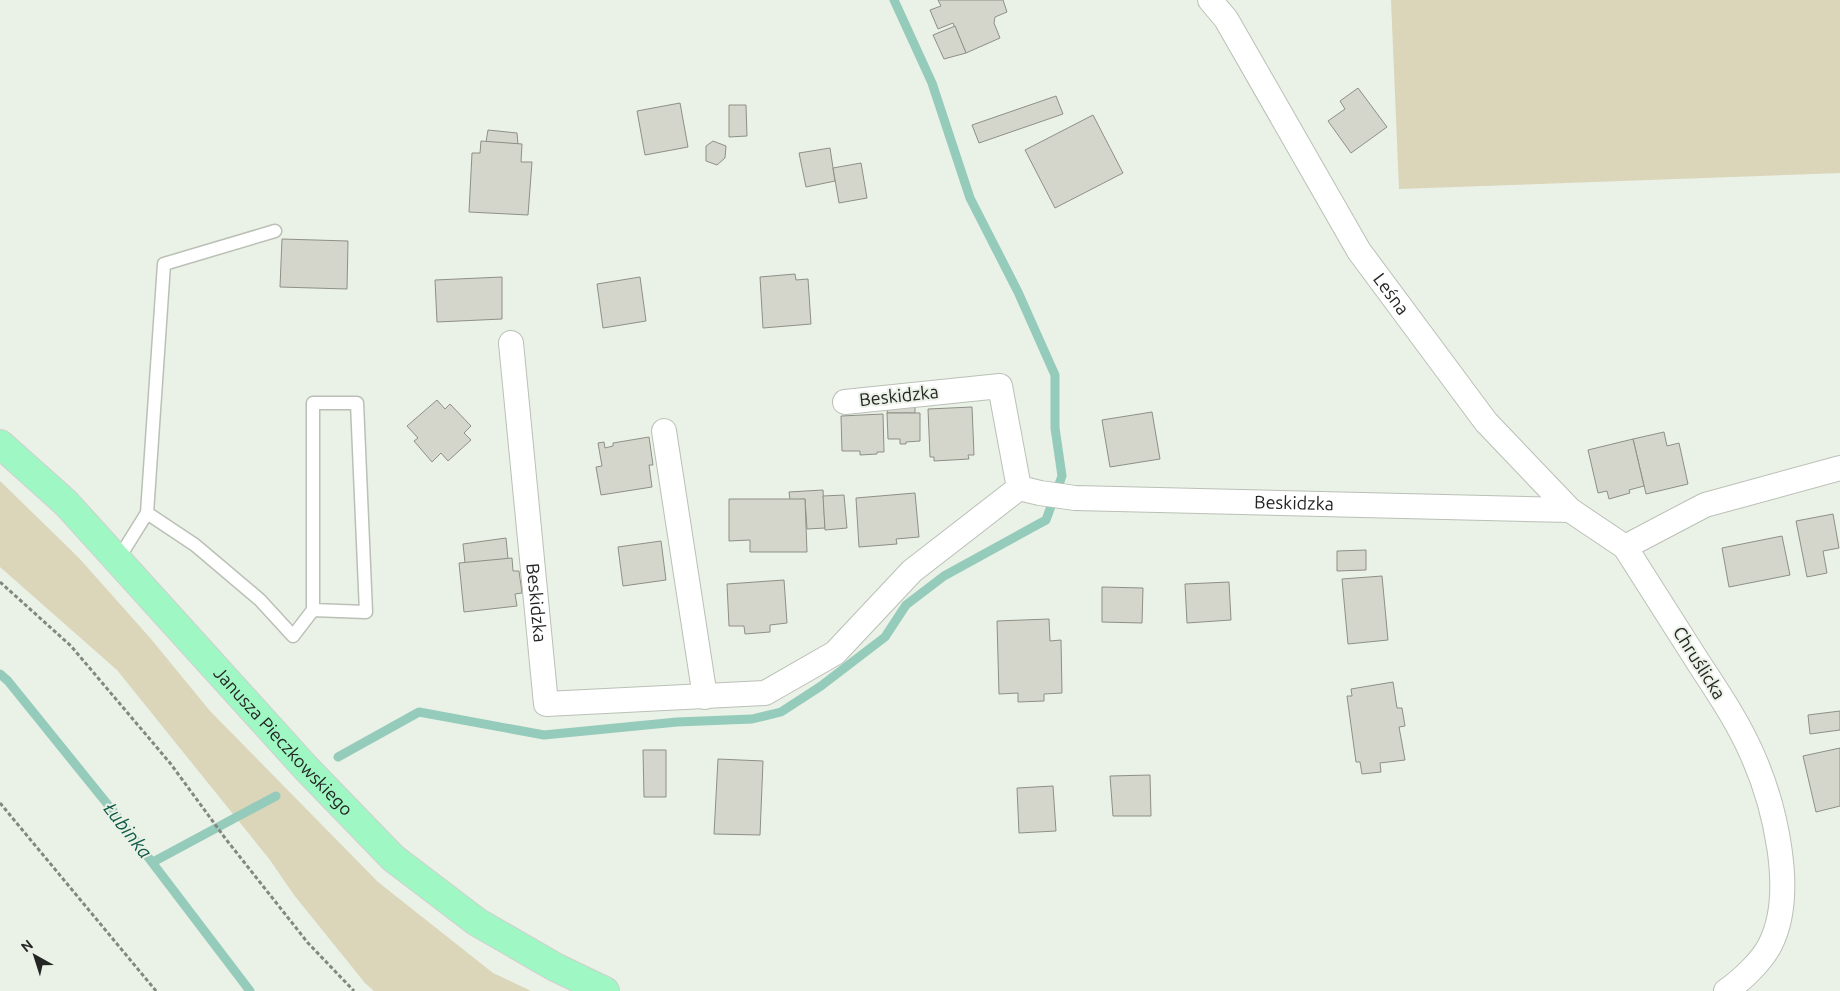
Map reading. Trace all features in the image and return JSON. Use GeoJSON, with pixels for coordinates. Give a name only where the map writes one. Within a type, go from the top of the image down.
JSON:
{"type":"FeatureCollection","features":[{"type":"Feature","properties":{"kind":"main road","name":"Janusza Pieczkowskiego"},"geometry":{"type":"LineString","coordinates":[[0,444],[66,503],[305,767],[393,858],[477,922],[554,967],[605,991]]}},
{"type":"Feature","properties":{"kind":"street","name":"Leśna"},"geometry":{"type":"LineString","coordinates":[[1210,0],[1226,20],[1359,251],[1486,422],[1570,510],[1625,547]]}},
{"type":"Feature","properties":{"kind":"street","name":"Beskidzka"},"geometry":{"type":"LineString","coordinates":[[510,343],[546,704],[765,693],[834,653],[912,571],[1029,491],[1075,498],[1570,510]]}},
{"type":"Feature","properties":{"kind":"street","name":"Beskidzka"},"geometry":{"type":"LineString","coordinates":[[844,402],[1000,386],[1029,491]]}},
{"type":"Feature","properties":{"kind":"street"},"geometry":{"type":"LineString","coordinates":[[664,431],[705,696]]}},
{"type":"Feature","properties":{"kind":"street"},"geometry":{"type":"LineString","coordinates":[[1625,547],[1705,505],[1840,468]]}},
{"type":"Feature","properties":{"kind":"street","name":"Chruślicka"},"geometry":{"type":"LineString","coordinates":[[1625,547],[1734,718],[1752,754],[1767,793],[1781,850],[1782,887],[1780,914],[1770,945],[1749,971],[1726,991]]}},
{"type":"Feature","properties":{"kind":"lane"},"geometry":{"type":"LineString","coordinates":[[117,561],[147,513],[164,264],[275,232]]}},
{"type":"Feature","properties":{"kind":"lane"},"geometry":{"type":"LineString","coordinates":[[147,513],[195,545],[260,600],[293,636],[313,610],[313,404],[357,403],[366,612],[313,610]]}},
{"type":"Feature","properties":{"kind":"path"},"geometry":{"type":"LineString","coordinates":[[0,582],[71,646],[170,763],[225,838],[308,943],[354,991]]}},
{"type":"Feature","properties":{"kind":"path"},"geometry":{"type":"LineString","coordinates":[[0,803],[156,991]]}},
{"type":"Feature","properties":{"kind":"shaded area"},"geometry":{"type":"Polygon","coordinates":[[[1391,0],[1840,0],[1840,173],[1399,189],[1391,0]]]}},
{"type":"Feature","properties":{"kind":"shaded area"},"geometry":{"type":"Polygon","coordinates":[[[0,481],[79,558],[151,639],[210,711],[378,882],[493,973],[531,991],[374,991],[365,983],[294,895],[270,860],[117,670],[0,567],[0,481]]]}},
{"type":"Feature","properties":{"kind":"building"},"geometry":{"type":"Polygon","coordinates":[[[938,0],[1003,0],[1007,12],[995,17],[994,23],[1000,38],[966,53],[953,23],[938,29],[930,10],[941,6],[938,0]]]}},
{"type":"Feature","properties":{"kind":"building"},"geometry":{"type":"Polygon","coordinates":[[[955,26],[966,53],[944,59],[933,35],[955,26]]]}},
{"type":"Feature","properties":{"kind":"building"},"geometry":{"type":"Polygon","coordinates":[[[1358,88],[1387,127],[1351,153],[1328,121],[1345,109],[1340,101],[1358,88]]]}},
{"type":"Feature","properties":{"kind":"building"},"geometry":{"type":"Polygon","coordinates":[[[1056,96],[1063,114],[979,143],[972,125],[1056,96]]]}},
{"type":"Feature","properties":{"kind":"building"},"geometry":{"type":"Polygon","coordinates":[[[680,103],[688,147],[645,155],[637,111],[680,103]]]}},
{"type":"Feature","properties":{"kind":"building"},"geometry":{"type":"Polygon","coordinates":[[[729,105],[746,105],[747,136],[729,137],[729,105]]]}},
{"type":"Feature","properties":{"kind":"building"},"geometry":{"type":"Polygon","coordinates":[[[1093,115],[1123,173],[1055,208],[1025,150],[1093,115]]]}},
{"type":"Feature","properties":{"kind":"building"},"geometry":{"type":"Polygon","coordinates":[[[488,130],[517,133],[518,144],[486,142],[488,130]]]}},
{"type":"Feature","properties":{"kind":"building"},"geometry":{"type":"Polygon","coordinates":[[[481,141],[522,144],[521,162],[532,162],[528,215],[469,212],[472,153],[480,153],[481,141]]]}},
{"type":"Feature","properties":{"kind":"building"},"geometry":{"type":"Polygon","coordinates":[[[713,141],[726,146],[725,158],[717,165],[706,161],[706,146],[713,141]]]}},
{"type":"Feature","properties":{"kind":"building"},"geometry":{"type":"Polygon","coordinates":[[[830,148],[835,181],[806,187],[799,153],[830,148]]]}},
{"type":"Feature","properties":{"kind":"building"},"geometry":{"type":"Polygon","coordinates":[[[861,163],[867,198],[839,203],[833,168],[861,163]]]}},
{"type":"Feature","properties":{"kind":"building"},"geometry":{"type":"Polygon","coordinates":[[[282,239],[348,241],[347,289],[280,287],[282,239]]]}},
{"type":"Feature","properties":{"kind":"building"},"geometry":{"type":"Polygon","coordinates":[[[795,274],[796,280],[808,279],[811,324],[763,328],[760,277],[795,274]]]}},
{"type":"Feature","properties":{"kind":"building"},"geometry":{"type":"Polygon","coordinates":[[[502,277],[502,319],[437,322],[435,280],[502,277]]]}},
{"type":"Feature","properties":{"kind":"building"},"geometry":{"type":"Polygon","coordinates":[[[640,277],[646,321],[603,328],[597,284],[640,277]]]}},
{"type":"Feature","properties":{"kind":"building"},"geometry":{"type":"Polygon","coordinates":[[[437,400],[445,409],[450,404],[471,426],[464,433],[471,440],[448,461],[441,453],[432,462],[414,441],[418,438],[407,426],[437,400]]]}},
{"type":"Feature","properties":{"kind":"building"},"geometry":{"type":"Polygon","coordinates":[[[888,407],[915,407],[915,413],[887,413],[888,407]]]}},
{"type":"Feature","properties":{"kind":"building"},"geometry":{"type":"Polygon","coordinates":[[[972,407],[974,455],[968,455],[969,459],[934,461],[934,457],[930,457],[928,409],[972,407]]]}},
{"type":"Feature","properties":{"kind":"building"},"geometry":{"type":"Polygon","coordinates":[[[1152,412],[1160,459],[1110,467],[1102,420],[1152,412]]]}},
{"type":"Feature","properties":{"kind":"building"},"geometry":{"type":"Polygon","coordinates":[[[887,413],[920,413],[920,441],[900,444],[900,439],[888,439],[887,413]]]}},
{"type":"Feature","properties":{"kind":"building"},"geometry":{"type":"Polygon","coordinates":[[[883,414],[884,452],[860,455],[860,451],[842,451],[841,416],[883,414]]]}},
{"type":"Feature","properties":{"kind":"building"},"geometry":{"type":"Polygon","coordinates":[[[1664,432],[1667,446],[1679,443],[1688,484],[1646,494],[1633,439],[1664,432]]]}},
{"type":"Feature","properties":{"kind":"building"},"geometry":{"type":"Polygon","coordinates":[[[649,437],[653,465],[649,465],[652,487],[601,495],[596,467],[602,466],[598,443],[604,442],[605,448],[613,446],[613,443],[649,437]]]}},
{"type":"Feature","properties":{"kind":"building"},"geometry":{"type":"Polygon","coordinates":[[[1633,439],[1644,486],[1629,490],[1630,493],[1609,499],[1607,491],[1598,493],[1588,450],[1633,439]]]}},
{"type":"Feature","properties":{"kind":"building"},"geometry":{"type":"Polygon","coordinates":[[[823,490],[825,528],[807,529],[805,499],[790,500],[789,492],[823,490]]]}},
{"type":"Feature","properties":{"kind":"building"},"geometry":{"type":"Polygon","coordinates":[[[915,493],[919,537],[896,539],[897,544],[859,547],[856,498],[915,493]]]}},
{"type":"Feature","properties":{"kind":"building"},"geometry":{"type":"Polygon","coordinates":[[[844,495],[847,528],[825,530],[823,496],[844,495]]]}},
{"type":"Feature","properties":{"kind":"building"},"geometry":{"type":"Polygon","coordinates":[[[729,499],[805,499],[807,552],[750,552],[750,540],[729,541],[729,499]]]}},
{"type":"Feature","properties":{"kind":"building"},"geometry":{"type":"Polygon","coordinates":[[[1833,514],[1839,548],[1823,551],[1827,573],[1807,577],[1796,521],[1833,514]]]}},
{"type":"Feature","properties":{"kind":"building"},"geometry":{"type":"Polygon","coordinates":[[[1782,536],[1790,575],[1729,587],[1722,548],[1782,536]]]}},
{"type":"Feature","properties":{"kind":"building"},"geometry":{"type":"Polygon","coordinates":[[[506,538],[508,559],[465,563],[463,544],[506,538]]]}},
{"type":"Feature","properties":{"kind":"building"},"geometry":{"type":"Polygon","coordinates":[[[661,541],[666,580],[623,586],[618,547],[661,541]]]}},
{"type":"Feature","properties":{"kind":"building"},"geometry":{"type":"Polygon","coordinates":[[[1366,550],[1366,570],[1337,571],[1337,551],[1366,550]]]}},
{"type":"Feature","properties":{"kind":"building"},"geometry":{"type":"Polygon","coordinates":[[[512,558],[513,571],[519,571],[522,593],[515,594],[517,606],[464,612],[459,563],[512,558]]]}},
{"type":"Feature","properties":{"kind":"building"},"geometry":{"type":"Polygon","coordinates":[[[1382,576],[1388,640],[1348,644],[1342,579],[1382,576]]]}},
{"type":"Feature","properties":{"kind":"building"},"geometry":{"type":"Polygon","coordinates":[[[784,580],[787,623],[770,625],[770,632],[745,634],[744,626],[729,626],[727,584],[784,580]]]}},
{"type":"Feature","properties":{"kind":"building"},"geometry":{"type":"Polygon","coordinates":[[[1229,582],[1231,620],[1187,623],[1185,584],[1229,582]]]}},
{"type":"Feature","properties":{"kind":"building"},"geometry":{"type":"Polygon","coordinates":[[[1102,587],[1143,588],[1142,623],[1102,622],[1102,587]]]}},
{"type":"Feature","properties":{"kind":"building"},"geometry":{"type":"Polygon","coordinates":[[[1049,619],[1050,641],[1061,640],[1062,693],[1044,694],[1044,701],[1018,702],[1018,693],[999,694],[997,621],[1049,619]]]}},
{"type":"Feature","properties":{"kind":"building"},"geometry":{"type":"Polygon","coordinates":[[[1393,682],[1397,708],[1402,708],[1405,726],[1399,727],[1405,760],[1380,763],[1381,772],[1362,774],[1360,762],[1356,762],[1347,696],[1352,696],[1351,689],[1393,682]]]}},
{"type":"Feature","properties":{"kind":"building"},"geometry":{"type":"Polygon","coordinates":[[[1840,711],[1840,730],[1810,734],[1808,715],[1840,711]]]}},
{"type":"Feature","properties":{"kind":"building"},"geometry":{"type":"Polygon","coordinates":[[[1840,748],[1840,806],[1816,812],[1803,756],[1840,748]]]}},
{"type":"Feature","properties":{"kind":"building"},"geometry":{"type":"Polygon","coordinates":[[[643,750],[666,750],[666,797],[644,797],[643,750]]]}},
{"type":"Feature","properties":{"kind":"building"},"geometry":{"type":"Polygon","coordinates":[[[718,759],[763,761],[760,835],[714,834],[718,759]]]}},
{"type":"Feature","properties":{"kind":"building"},"geometry":{"type":"Polygon","coordinates":[[[1150,775],[1151,816],[1113,816],[1110,776],[1150,775]]]}},
{"type":"Feature","properties":{"kind":"building"},"geometry":{"type":"Polygon","coordinates":[[[1053,786],[1056,831],[1019,833],[1017,788],[1053,786]]]}},
{"type":"Feature","properties":{"kind":"waterway"},"geometry":{"type":"LineString","coordinates":[[338,757],[419,712],[544,735],[677,722],[752,719],[781,712],[821,686],[885,637],[906,605],[944,576],[1046,520],[1062,476],[1055,428],[1055,375],[1018,292],[970,198],[932,83],[894,0]]}},
{"type":"Feature","properties":{"kind":"waterway","name":"Łubinka"},"geometry":{"type":"LineString","coordinates":[[0,674],[8,681],[113,811],[250,991]]}},
{"type":"Feature","properties":{"kind":"waterway"},"geometry":{"type":"LineString","coordinates":[[153,862],[276,796]]}}]}
